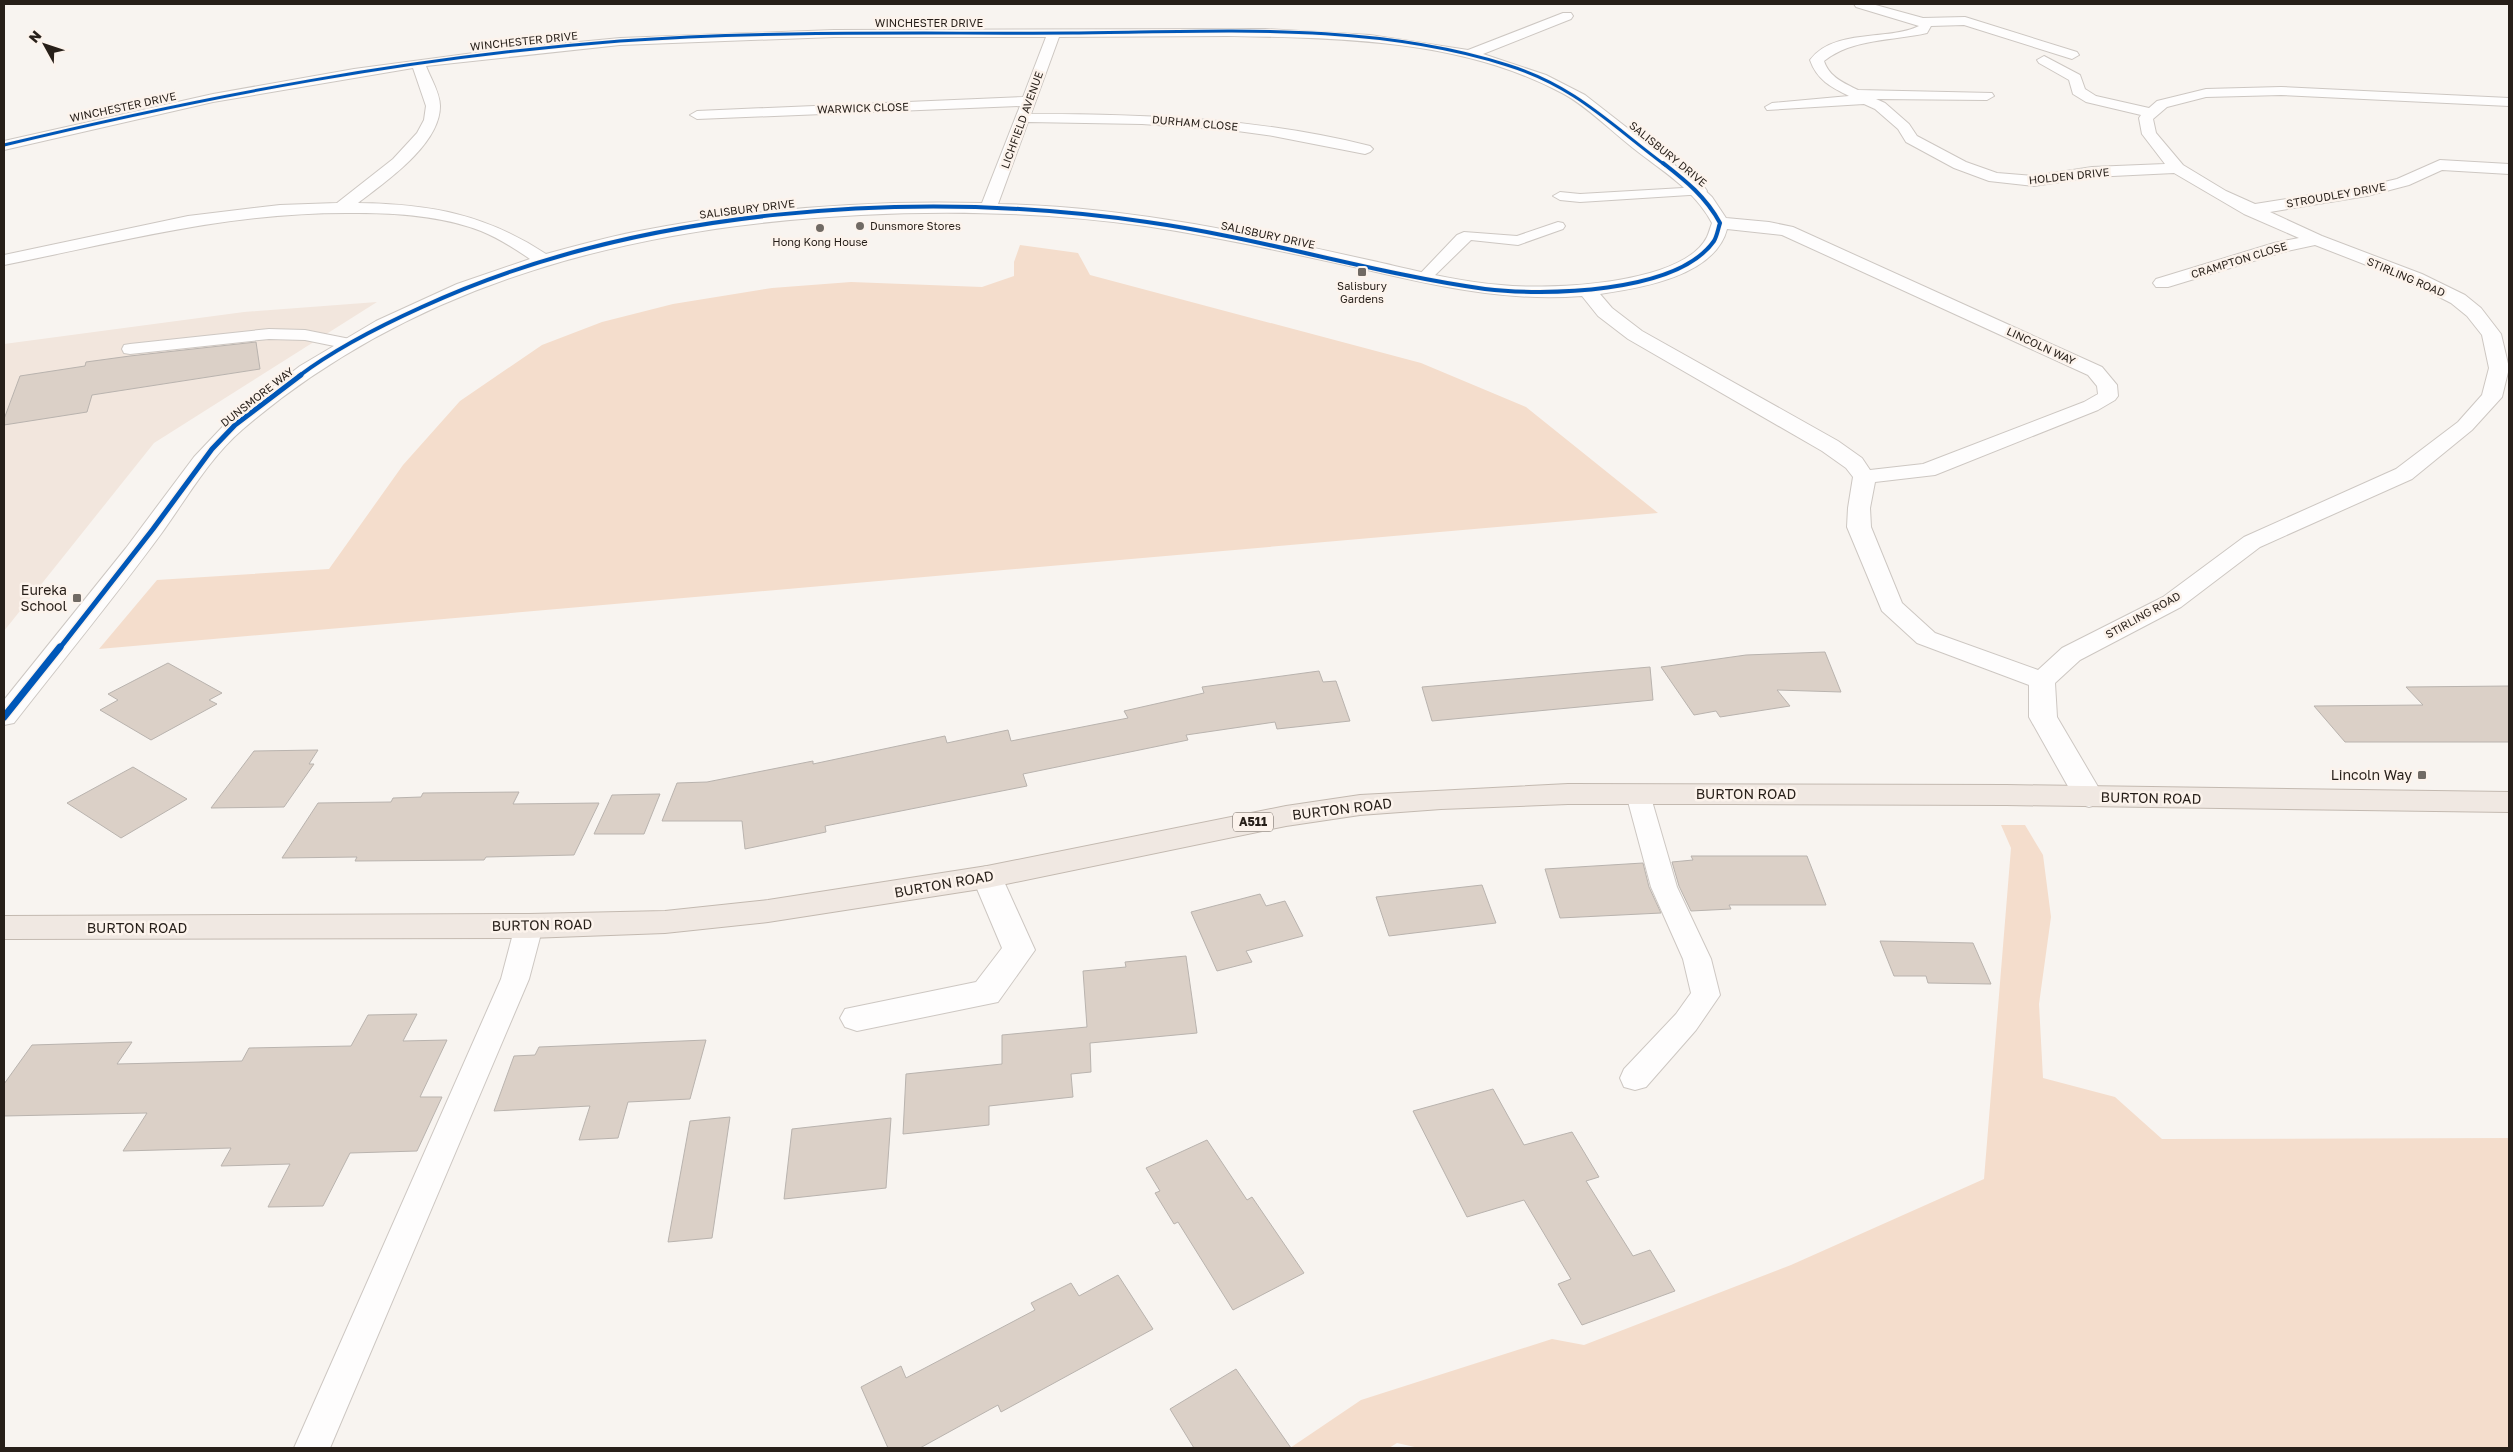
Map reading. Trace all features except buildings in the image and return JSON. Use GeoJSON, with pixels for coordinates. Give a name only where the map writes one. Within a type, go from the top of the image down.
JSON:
{"type":"FeatureCollection","features":[{"type":"Feature","properties":{"kind":"highway","name":"BURTON ROAD"},"geometry":{"type":"LineString","coordinates":[[4,928],[529,926],[665,922],[768,911],[987,877],[1286,816],[1360,806],[1441,799],[1638,794],[2509,802]]}},
{"type":"Feature","properties":{"kind":"street"},"geometry":{"type":"LineString","coordinates":[[1860,4],[1924,24],[1951,28],[2001,43]]}},
{"type":"Feature","properties":{"kind":"street"},"geometry":{"type":"LineString","coordinates":[[1468,55],[1566,16]]}},
{"type":"Feature","properties":{"kind":"street"},"geometry":{"type":"LineString","coordinates":[[1924,24],[1965,21],[2072,55]]}},
{"type":"Feature","properties":{"kind":"street","name":"HOLDEN DRIVE"},"geometry":{"type":"LineString","coordinates":[[1924,24],[1922,30],[1838,46],[1824,53],[1817,60],[1821,72],[1836,84],[1880,106],[1904,127],[1911,139],[1960,165],[1995,178],[2034,180],[2092,172],[2177,168]]}},
{"type":"Feature","properties":{"kind":"street","name":"SALISBURY DRIVE"},"geometry":{"type":"LineString","coordinates":[[542,259],[620,238],[734,220],[868,209],[989,207],[1104,216],[1174,226],[1489,290],[1543,292],[1587,290],[1658,276],[1680,268],[1700,257],[1714,240],[1720,223],[1700,191],[1608,118],[1570,92],[1527,73],[1468,55],[1404,43],[1318,34],[1054,33]]}},
{"type":"Feature","properties":{"kind":"street","name":"WINCHESTER DRIVE"},"geometry":{"type":"LineString","coordinates":[[4,145],[134,114],[266,87],[418,63],[570,46],[691,37],[777,34],[1054,33]]}},
{"type":"Feature","properties":{"kind":"street","name":"LICHFIELD AVENUE"},"geometry":{"type":"LineString","coordinates":[[989,207],[1024,118],[1054,33]]}},
{"type":"Feature","properties":{"kind":"street"},"geometry":{"type":"LineString","coordinates":[[2044,60],[2075,78],[2078,90],[2091,99],[2152,113],[2162,104],[2206,93],[2281,92],[2509,102]]}},
{"type":"Feature","properties":{"kind":"street"},"geometry":{"type":"LineString","coordinates":[[343,206],[414,146],[430,124],[433,106],[418,63]]}},
{"type":"Feature","properties":{"kind":"street"},"geometry":{"type":"LineString","coordinates":[[1772,107],[1862,97],[1870,92],[1986,96]]}},
{"type":"Feature","properties":{"kind":"street","name":"WARWICK CLOSE"},"geometry":{"type":"LineString","coordinates":[[697,115],[1029,101]]}},
{"type":"Feature","properties":{"kind":"street","name":"STIRLING ROAD"},"geometry":{"type":"LineString","coordinates":[[2042,681],[2071,654],[2172,602],[2252,542],[2404,474],[2465,426],[2492,397],[2499,368],[2491,334],[2474,312],[2458,300],[2416,278],[2316,240],[2250,210],[2177,168],[2148,134],[2146,118],[2152,113]]}},
{"type":"Feature","properties":{"kind":"street","name":"DURHAM CLOSE"},"geometry":{"type":"LineString","coordinates":[[1024,118],[1135,119],[1224,125],[1262,129],[1364,150]]}},
{"type":"Feature","properties":{"kind":"street"},"geometry":{"type":"LineString","coordinates":[[11,126],[34,138]]}},
{"type":"Feature","properties":{"kind":"street","name":"STROUDLEY DRIVE"},"geometry":{"type":"LineString","coordinates":[[2250,210],[2367,191],[2404,182],[2440,165],[2509,169]]}},
{"type":"Feature","properties":{"kind":"street"},"geometry":{"type":"LineString","coordinates":[[4,260],[112,235],[201,218],[280,209],[343,206],[406,210],[455,218],[505,236],[542,259]]}},
{"type":"Feature","properties":{"kind":"street","name":"LINCOLN WAY"},"geometry":{"type":"LineString","coordinates":[[1720,223],[1769,227],[1786,231],[2095,371],[2107,385],[2108,396],[2091,406],[1980,451],[1927,470],[1864,477]]}},
{"type":"Feature","properties":{"kind":"street","name":"CRAMPTON CLOSE"},"geometry":{"type":"LineString","coordinates":[[2162,283],[2280,247],[2316,240]]}},
{"type":"Feature","properties":{"kind":"street","name":"DUNSMORE WAY"},"geometry":{"type":"LineString","coordinates":[[4,717],[153,528],[206,456],[232,427],[265,401],[350,344],[440,296],[542,259]]}},
{"type":"Feature","properties":{"kind":"street"},"geometry":{"type":"LineString","coordinates":[[1587,290],[1605,312],[1635,335],[1830,446],[1854,463],[1864,477],[1863,492],[1858,508],[1860,527],[1891,606],[1926,638],[2042,681],[2043,717],[2089,797]]}},
{"type":"Feature","properties":{"kind":"street"},"geometry":{"type":"LineString","coordinates":[[857,1018],[986,993],[1019,950],[987,877]]}},
{"type":"Feature","properties":{"kind":"lane"},"geometry":{"type":"LineString","coordinates":[[1560,196],[1580,198],[1700,191]]}},
{"type":"Feature","properties":{"kind":"lane"},"geometry":{"type":"LineString","coordinates":[[1424,278],[1462,238],[1469,235],[1518,241],[1558,226]]}},
{"type":"Feature","properties":{"kind":"lane"},"geometry":{"type":"LineString","coordinates":[[130,349],[269,334],[305,335],[350,344]]}},
{"type":"Feature","properties":{"kind":"lane"},"geometry":{"type":"LineString","coordinates":[[1635,1078],[1686,1022],[1706,996],[1697,959],[1664,887],[1638,794]]}},
{"type":"Feature","properties":{"kind":"lane"},"geometry":{"type":"LineString","coordinates":[[312,1448],[515,979],[529,926]]}},
{"type":"Feature","properties":{"kind":"shaded area"},"geometry":{"type":"Polygon","coordinates":[[[1020,245],[1078,253],[1090,275],[1421,363],[1526,407],[1658,513],[99,649],[157,580],[329,569],[403,465],[460,401],[542,345],[602,322],[673,304],[772,288],[851,282],[982,287],[1014,276],[1014,262],[1020,245]]]}},
{"type":"Feature","properties":{"kind":"shaded area"},"geometry":{"type":"Polygon","coordinates":[[[377,302],[154,443],[4,631],[4,344],[244,312],[377,302]]]}},
{"type":"Feature","properties":{"kind":"shaded area"},"geometry":{"type":"Polygon","coordinates":[[[2001,825],[2025,825],[2043,855],[2051,917],[2039,1004],[2043,1078],[2115,1097],[2162,1139],[2509,1138],[2509,1448],[1419,1448],[1397,1443],[1389,1448],[1290,1448],[1361,1400],[1552,1339],[1584,1345],[1791,1265],[1984,1179],[2011,848],[2001,825]]]}},
{"type":"Feature","properties":{"kind":"cycle path"},"geometry":{"type":"LineString","coordinates":[[4,145],[213,98],[354,73],[496,54],[620,41],[834,33],[1188,32],[1304,34],[1370,38],[1441,48],[1510,66],[1541,78],[1570,92],[1590,105],[1698,191],[1720,223],[1714,241],[1699,257],[1678,269],[1652,278],[1622,285],[1537,293],[1500,291],[1455,284],[1281,246],[1149,222],[1054,211],[1002,209],[899,208],[810,212],[721,222],[633,237],[547,259],[463,288],[383,325],[307,370],[235,425],[201,461],[135,553],[4,717]]}},
{"type":"Feature","properties":{"kind":"place","name":"Dunsmore Stores"},"geometry":{"type":"Point","coordinates":[860,226]}},
{"type":"Feature","properties":{"kind":"place","name":"Hong Kong House"},"geometry":{"type":"Point","coordinates":[820,228]}},
{"type":"Feature","properties":{"kind":"place","name":"Salisbury Gardens"},"geometry":{"type":"Point","coordinates":[1362,272]}},
{"type":"Feature","properties":{"kind":"place","name":"Eureka School"},"geometry":{"type":"Point","coordinates":[77,598]}},
{"type":"Feature","properties":{"kind":"place","name":"Lincoln Way"},"geometry":{"type":"Point","coordinates":[2422,775]}}]}
